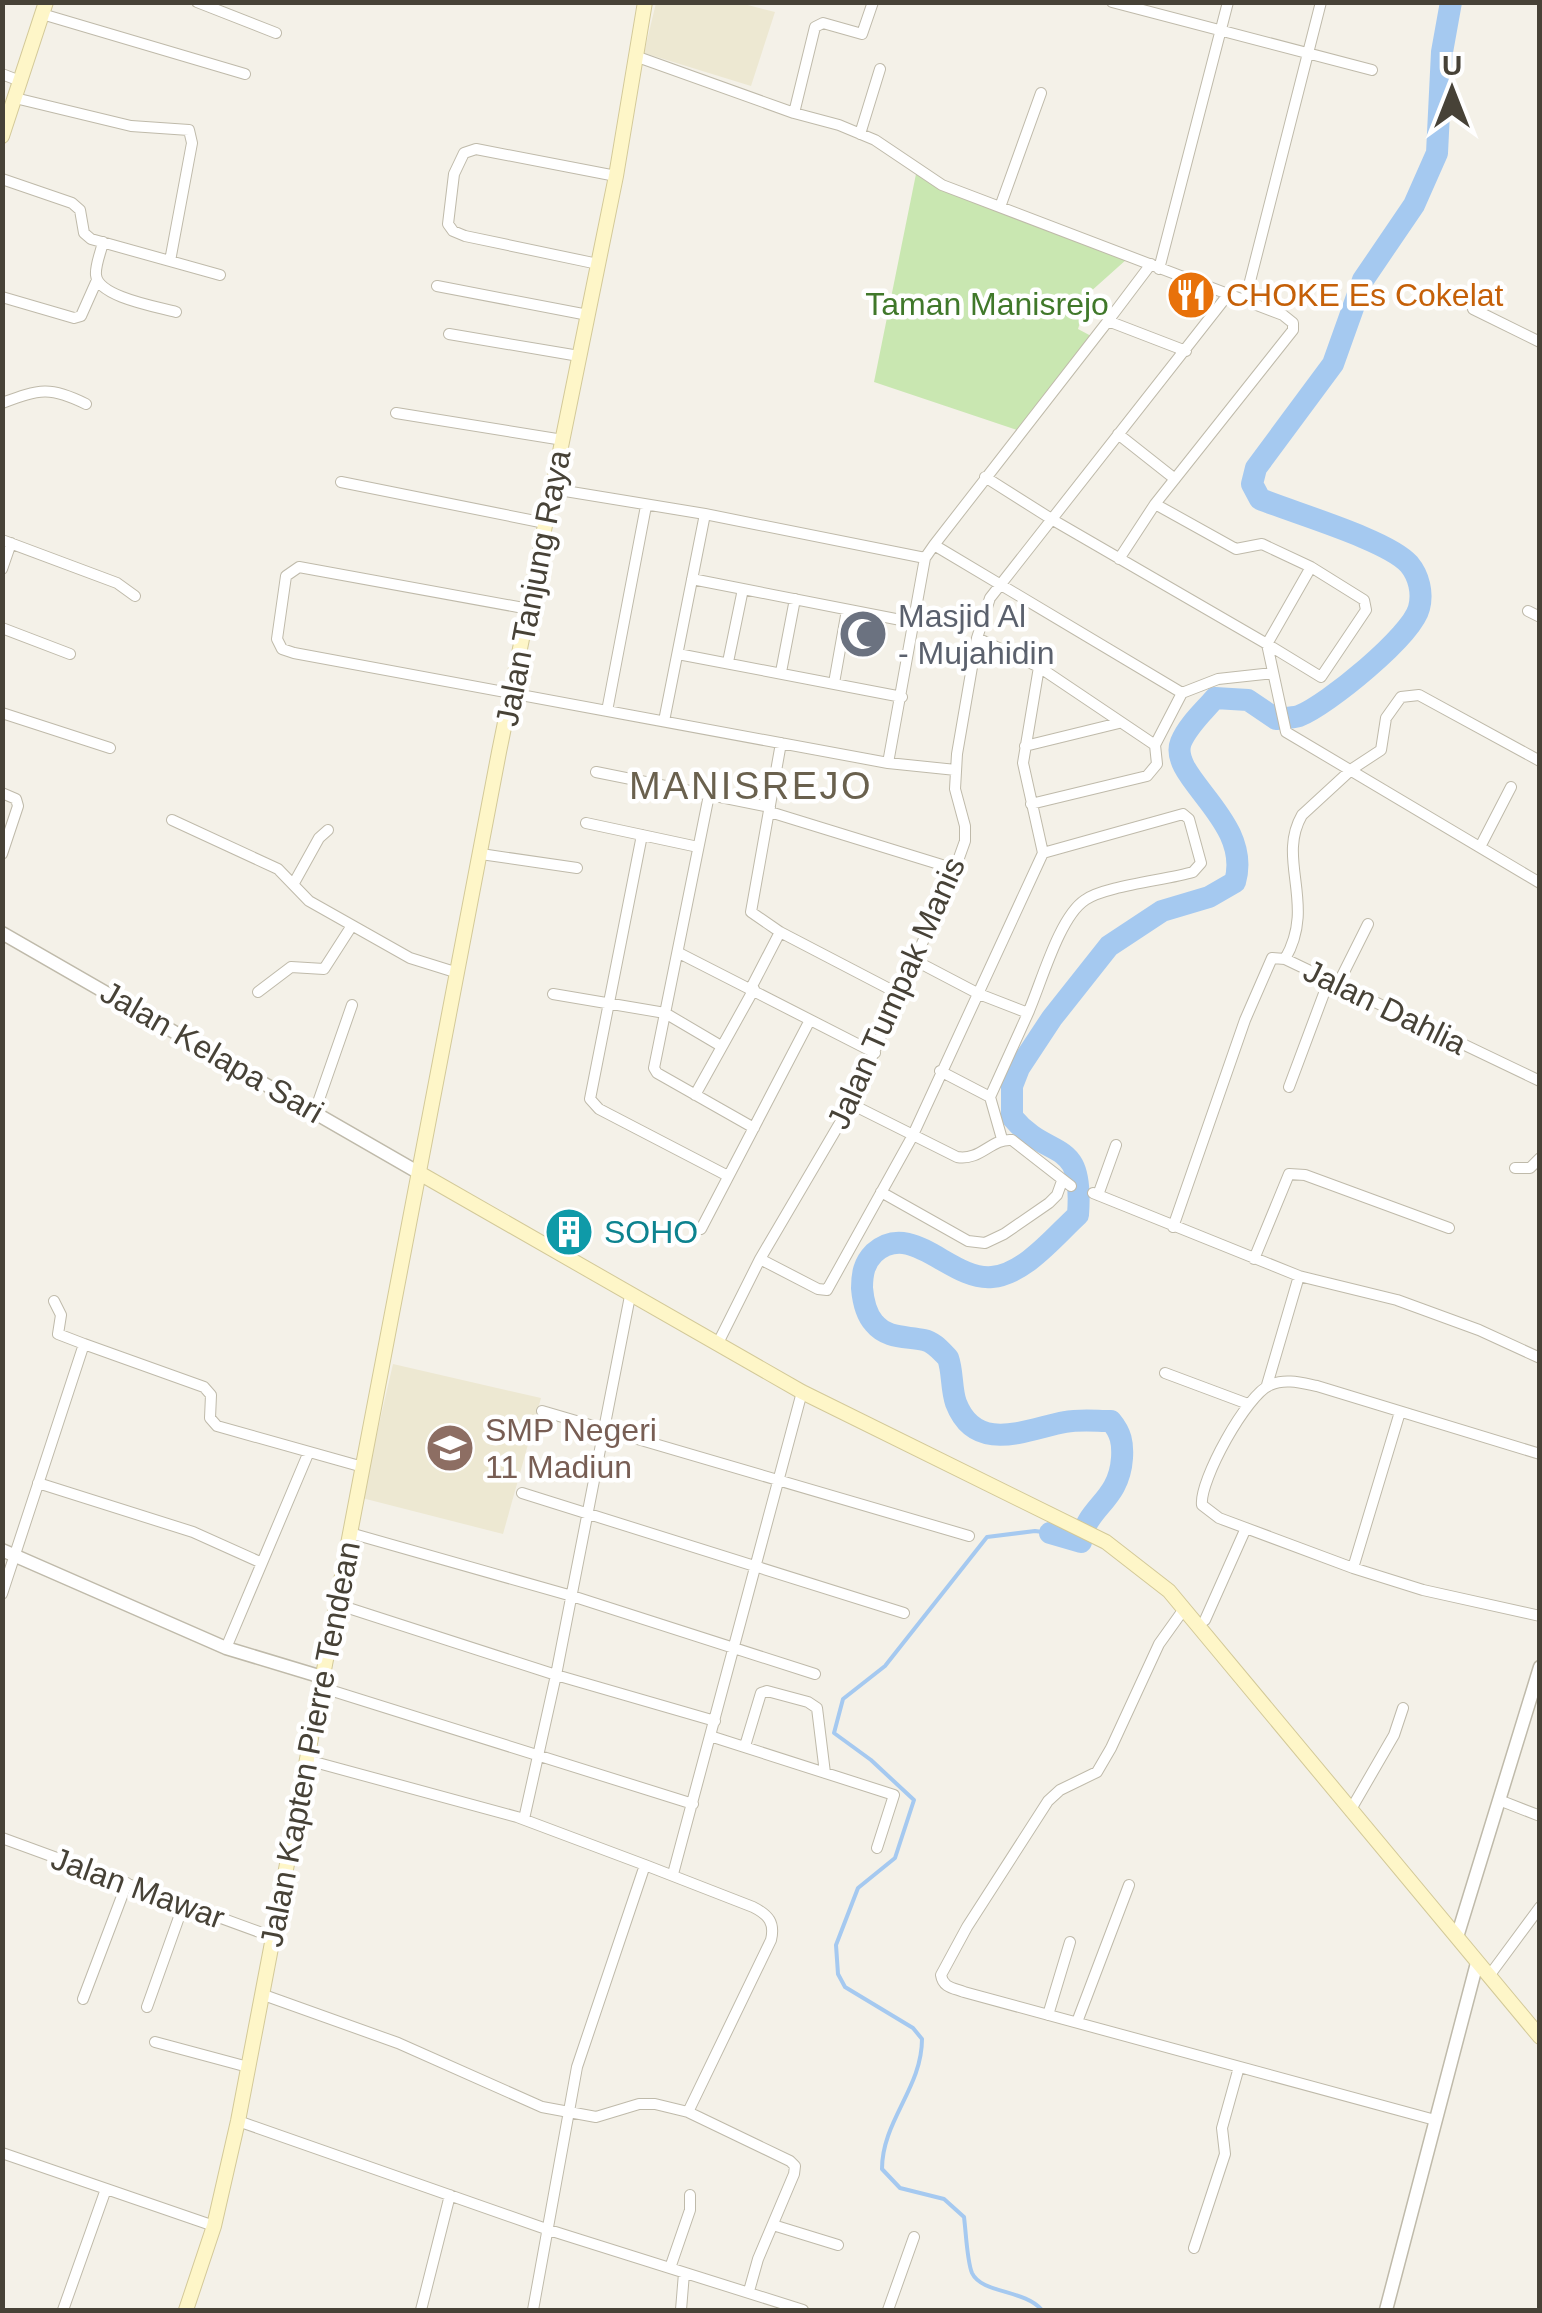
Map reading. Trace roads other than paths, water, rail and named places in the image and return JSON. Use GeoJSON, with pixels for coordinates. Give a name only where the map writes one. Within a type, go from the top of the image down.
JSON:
{"type":"FeatureCollection","features":[{"type":"Feature","properties":{"kind":"main road","name":"Jalan Tanjung Raya"},"geometry":{"type":"LineString","coordinates":[[421,1174],[616,176],[646,2]]}},
{"type":"Feature","properties":{"kind":"main road"},"geometry":{"type":"LineString","coordinates":[[2,136],[44,8]]}},
{"type":"Feature","properties":{"kind":"main road"},"geometry":{"type":"LineString","coordinates":[[421,1174],[802,1392],[1106,1542],[1144,1568],[1184,1608],[1540,2037]]}},
{"type":"Feature","properties":{"kind":"main road","name":"Jalan Kapten Pierre Tendean"},"geometry":{"type":"LineString","coordinates":[[186,2310],[214,2226],[238,2121],[421,1174]]}},
{"type":"Feature","properties":{"kind":"street"},"geometry":{"type":"LineString","coordinates":[[197,2],[276,33]]}},
{"type":"Feature","properties":{"kind":"street"},"geometry":{"type":"LineString","coordinates":[[794,113],[815,28],[823,24],[862,34],[873,2]]}},
{"type":"Feature","properties":{"kind":"street"},"geometry":{"type":"LineString","coordinates":[[1112,2],[1372,70]]}},
{"type":"Feature","properties":{"kind":"street"},"geometry":{"type":"LineString","coordinates":[[888,763],[925,558],[985,476],[1155,267],[1228,2]]}},
{"type":"Feature","properties":{"kind":"street"},"geometry":{"type":"LineString","coordinates":[[1245,301],[1321,2]]}},
{"type":"Feature","properties":{"kind":"street"},"geometry":{"type":"LineString","coordinates":[[44,8],[246,74]]}},
{"type":"Feature","properties":{"kind":"street"},"geometry":{"type":"LineString","coordinates":[[635,56],[860,134],[902,156],[942,185],[1293,323],[1294,330],[1155,504],[1120,559]]}},
{"type":"Feature","properties":{"kind":"street"},"geometry":{"type":"LineString","coordinates":[[860,134],[880,69]]}},
{"type":"Feature","properties":{"kind":"street"},"geometry":{"type":"LineString","coordinates":[[2,74],[20,81]]}},
{"type":"Feature","properties":{"kind":"street"},"geometry":{"type":"LineString","coordinates":[[1000,207],[1040,92]]}},
{"type":"Feature","properties":{"kind":"street"},"geometry":{"type":"LineString","coordinates":[[15,98],[132,126],[189,130],[192,143],[170,261]]}},
{"type":"Feature","properties":{"kind":"street"},"geometry":{"type":"LineString","coordinates":[[598,264],[453,231],[448,224],[454,174],[464,153],[476,150],[616,176]]}},
{"type":"Feature","properties":{"kind":"street"},"geometry":{"type":"LineString","coordinates":[[2,179],[72,203],[80,210],[85,235],[220,274]]}},
{"type":"Feature","properties":{"kind":"street"},"geometry":{"type":"LineString","coordinates":[[2,296],[74,318],[81,316],[96,280],[103,242]]}},
{"type":"Feature","properties":{"kind":"street"},"geometry":{"type":"LineString","coordinates":[[96,280],[110,292],[176,312]]}},
{"type":"Feature","properties":{"kind":"street"},"geometry":{"type":"LineString","coordinates":[[437,286],[588,315]]}},
{"type":"Feature","properties":{"kind":"street","name":"Jalan Tumpak Manis"},"geometry":{"type":"LineString","coordinates":[[717,1345],[760,1259],[851,1104],[955,869],[966,826],[955,789],[956,770],[982,616],[999,585],[1227,296]]}},
{"type":"Feature","properties":{"kind":"street"},"geometry":{"type":"LineString","coordinates":[[1473,309],[1540,342]]}},
{"type":"Feature","properties":{"kind":"street"},"geometry":{"type":"LineString","coordinates":[[1108,321],[1186,351]]}},
{"type":"Feature","properties":{"kind":"street"},"geometry":{"type":"LineString","coordinates":[[449,334],[579,356]]}},
{"type":"Feature","properties":{"kind":"street"},"geometry":{"type":"LineString","coordinates":[[2,403],[29,392],[48,390],[60,391],[86,404]]}},
{"type":"Feature","properties":{"kind":"street"},"geometry":{"type":"LineString","coordinates":[[396,413],[563,440]]}},
{"type":"Feature","properties":{"kind":"street"},"geometry":{"type":"LineString","coordinates":[[1118,434],[1175,479]]}},
{"type":"Feature","properties":{"kind":"street"},"geometry":{"type":"LineString","coordinates":[[985,476],[1321,677],[1366,610],[1364,600],[1311,567],[1262,544],[1236,549],[1155,504]]}},
{"type":"Feature","properties":{"kind":"street"},"geometry":{"type":"LineString","coordinates":[[341,482],[545,524]]}},
{"type":"Feature","properties":{"kind":"street"},"geometry":{"type":"LineString","coordinates":[[554,488],[925,558]]}},
{"type":"Feature","properties":{"kind":"street"},"geometry":{"type":"LineString","coordinates":[[607,710],[646,506]]}},
{"type":"Feature","properties":{"kind":"street"},"geometry":{"type":"LineString","coordinates":[[664,721],[705,514]]}},
{"type":"Feature","properties":{"kind":"street"},"geometry":{"type":"LineString","coordinates":[[2,568],[7,541],[117,583],[135,596]]}},
{"type":"Feature","properties":{"kind":"street"},"geometry":{"type":"LineString","coordinates":[[934,545],[1182,694]]}},
{"type":"Feature","properties":{"kind":"street"},"geometry":{"type":"LineString","coordinates":[[1311,567],[1267,644],[1286,732],[1540,883]]}},
{"type":"Feature","properties":{"kind":"street"},"geometry":{"type":"LineString","coordinates":[[529,609],[294,568],[285,581],[277,639],[282,649],[888,763],[956,770]]}},
{"type":"Feature","properties":{"kind":"street"},"geometry":{"type":"LineString","coordinates":[[692,580],[916,623]]}},
{"type":"Feature","properties":{"kind":"street"},"geometry":{"type":"LineString","coordinates":[[728,662],[743,589]]}},
{"type":"Feature","properties":{"kind":"street"},"geometry":{"type":"LineString","coordinates":[[781,672],[795,600]]}},
{"type":"Feature","properties":{"kind":"street"},"geometry":{"type":"LineString","coordinates":[[834,683],[848,610]]}},
{"type":"Feature","properties":{"kind":"street"},"geometry":{"type":"LineString","coordinates":[[2,628],[70,654]]}},
{"type":"Feature","properties":{"kind":"street"},"geometry":{"type":"LineString","coordinates":[[977,638],[1039,668],[1155,745]]}},
{"type":"Feature","properties":{"kind":"street"},"geometry":{"type":"LineString","coordinates":[[678,654],[902,697]]}},
{"type":"Feature","properties":{"kind":"street"},"geometry":{"type":"LineString","coordinates":[[760,1259],[826,1291],[912,1137],[1043,853],[1023,763],[1039,668]]}},
{"type":"Feature","properties":{"kind":"street"},"geometry":{"type":"LineString","coordinates":[[1031,804],[1147,776],[1157,764],[1155,745],[1182,694],[1218,680],[1273,673]]}},
{"type":"Feature","properties":{"kind":"street"},"geometry":{"type":"LineString","coordinates":[[1286,958],[1300,924],[1292,846],[1297,824],[1352,769],[1381,750],[1392,705],[1408,694],[1419,695],[1540,760]]}},
{"type":"Feature","properties":{"kind":"street"},"geometry":{"type":"LineString","coordinates":[[2,713],[110,748]]}},
{"type":"Feature","properties":{"kind":"street"},"geometry":{"type":"LineString","coordinates":[[1025,746],[1119,723]]}},
{"type":"Feature","properties":{"kind":"street"},"geometry":{"type":"LineString","coordinates":[[781,743],[750,908],[756,917],[780,932],[901,995]]}},
{"type":"Feature","properties":{"kind":"street"},"geometry":{"type":"LineString","coordinates":[[596,772],[770,810],[955,869]]}},
{"type":"Feature","properties":{"kind":"street"},"geometry":{"type":"LineString","coordinates":[[1480,847],[1511,787]]}},
{"type":"Feature","properties":{"kind":"street"},"geometry":{"type":"LineString","coordinates":[[2,793],[16,800],[18,806],[2,854]]}},
{"type":"Feature","properties":{"kind":"street"},"geometry":{"type":"LineString","coordinates":[[709,795],[654,1068],[754,1128]]}},
{"type":"Feature","properties":{"kind":"street"},"geometry":{"type":"LineString","coordinates":[[1002,1139],[990,1098],[1065,926],[1082,902],[1193,872],[1201,863],[1189,818],[1184,814],[1043,853]]}},
{"type":"Feature","properties":{"kind":"street"},"geometry":{"type":"LineString","coordinates":[[172,820],[278,869],[309,902],[351,927],[410,958],[458,972]]}},
{"type":"Feature","properties":{"kind":"street"},"geometry":{"type":"LineString","coordinates":[[586,823],[698,847]]}},
{"type":"Feature","properties":{"kind":"street"},"geometry":{"type":"LineString","coordinates":[[294,883],[319,838],[328,830]]}},
{"type":"Feature","properties":{"kind":"street"},"geometry":{"type":"LineString","coordinates":[[642,836],[590,1099],[599,1109],[728,1176]]}},
{"type":"Feature","properties":{"kind":"street"},"geometry":{"type":"LineString","coordinates":[[481,854],[577,868]]}},
{"type":"Feature","properties":{"kind":"street"},"geometry":{"type":"LineString","coordinates":[[1289,1087],[1334,982],[1368,924]]}},
{"type":"Feature","properties":{"kind":"street"},"geometry":{"type":"LineString","coordinates":[[258,992],[291,967],[324,970],[351,927]]}},
{"type":"Feature","properties":{"kind":"street"},"geometry":{"type":"LineString","coordinates":[[695,1096],[780,932]]}},
{"type":"Feature","properties":{"kind":"street","name":"Jalan Kelapa Sari"},"geometry":{"type":"LineString","coordinates":[[2,933],[421,1174]]}},
{"type":"Feature","properties":{"kind":"street"},"geometry":{"type":"LineString","coordinates":[[678,952],[874,1054]]}},
{"type":"Feature","properties":{"kind":"street","name":"Jalan Dahlia"},"geometry":{"type":"LineString","coordinates":[[1173,1227],[1266,965],[1272,958],[1286,958],[1540,1081]]}},
{"type":"Feature","properties":{"kind":"street"},"geometry":{"type":"LineString","coordinates":[[916,961],[979,994],[1029,1011]]}},
{"type":"Feature","properties":{"kind":"street"},"geometry":{"type":"LineString","coordinates":[[553,994],[664,1013],[721,1046]]}},
{"type":"Feature","properties":{"kind":"street"},"geometry":{"type":"LineString","coordinates":[[315,1111],[352,1004]]}},
{"type":"Feature","properties":{"kind":"street"},"geometry":{"type":"LineString","coordinates":[[700,1228],[810,1020]]}},
{"type":"Feature","properties":{"kind":"street"},"geometry":{"type":"LineString","coordinates":[[940,1071],[990,1098]]}},
{"type":"Feature","properties":{"kind":"street"},"geometry":{"type":"LineString","coordinates":[[851,1104],[912,1137],[964,1158],[986,1152],[1002,1139],[1012,1140],[1067,1183],[1049,1203],[1004,1234],[981,1244],[968,1241],[881,1192]]}},
{"type":"Feature","properties":{"kind":"street"},"geometry":{"type":"LineString","coordinates":[[1116,1145],[1095,1194],[1299,1276],[1397,1300],[1479,1330],[1540,1358]]}},
{"type":"Feature","properties":{"kind":"street"},"geometry":{"type":"LineString","coordinates":[[1516,1168],[1530,1168],[1540,1158]]}},
{"type":"Feature","properties":{"kind":"street"},"geometry":{"type":"LineString","coordinates":[[1254,1259],[1289,1174],[1305,1175],[1449,1228]]}},
{"type":"Feature","properties":{"kind":"street"},"geometry":{"type":"LineString","coordinates":[[1299,1276],[1267,1385],[1248,1404],[1202,1488],[1202,1505],[1208,1512],[1246,1528],[1353,1568],[1423,1590],[1540,1616]]}},
{"type":"Feature","properties":{"kind":"street"},"geometry":{"type":"LineString","coordinates":[[524,1820],[630,1296]]}},
{"type":"Feature","properties":{"kind":"street"},"geometry":{"type":"LineString","coordinates":[[54,1301],[61,1316],[58,1334],[204,1387],[211,1394],[210,1418],[217,1426],[363,1467]]}},
{"type":"Feature","properties":{"kind":"street"},"geometry":{"type":"LineString","coordinates":[[2,1594],[8,1551],[38,1483],[84,1344]]}},
{"type":"Feature","properties":{"kind":"street"},"geometry":{"type":"LineString","coordinates":[[1165,1373],[1248,1404]]}},
{"type":"Feature","properties":{"kind":"street"},"geometry":{"type":"LineString","coordinates":[[1267,1385],[1281,1382],[1317,1386],[1540,1454]]}},
{"type":"Feature","properties":{"kind":"street"},"geometry":{"type":"LineString","coordinates":[[672,1874],[736,1650],[802,1392]]}},
{"type":"Feature","properties":{"kind":"street"},"geometry":{"type":"LineString","coordinates":[[542,1411],[968,1536]]}},
{"type":"Feature","properties":{"kind":"street"},"geometry":{"type":"LineString","coordinates":[[1353,1568],[1400,1412]]}},
{"type":"Feature","properties":{"kind":"street"},"geometry":{"type":"LineString","coordinates":[[226,1648],[308,1454]]}},
{"type":"Feature","properties":{"kind":"street"},"geometry":{"type":"LineString","coordinates":[[38,1483],[193,1532],[262,1563]]}},
{"type":"Feature","properties":{"kind":"street"},"geometry":{"type":"LineString","coordinates":[[522,1493],[904,1613]]}},
{"type":"Feature","properties":{"kind":"street"},"geometry":{"type":"LineString","coordinates":[[1205,1620],[1246,1528]]}},
{"type":"Feature","properties":{"kind":"street"},"geometry":{"type":"LineString","coordinates":[[350,1533],[572,1596],[815,1674]]}},
{"type":"Feature","properties":{"kind":"street"},"geometry":{"type":"LineString","coordinates":[[8,1551],[226,1648],[538,1756],[693,1804]]}},
{"type":"Feature","properties":{"kind":"street"},"geometry":{"type":"LineString","coordinates":[[336,1604],[714,1722]]}},
{"type":"Feature","properties":{"kind":"street"},"geometry":{"type":"LineString","coordinates":[[1184,1608],[1159,1644],[1112,1748],[1097,1772],[1060,1790],[1048,1802],[967,1927],[941,1976],[947,1986],[1434,2120]]}},
{"type":"Feature","properties":{"kind":"street"},"geometry":{"type":"LineString","coordinates":[[1457,1937],[1540,1667]]}},
{"type":"Feature","properties":{"kind":"street"},"geometry":{"type":"LineString","coordinates":[[745,1746],[762,1693],[808,1702],[817,1708],[826,1773]]}},
{"type":"Feature","properties":{"kind":"street"},"geometry":{"type":"LineString","coordinates":[[1350,1811],[1394,1735],[1403,1708]]}},
{"type":"Feature","properties":{"kind":"street"},"geometry":{"type":"LineString","coordinates":[[710,1736],[894,1795],[877,1848]]}},
{"type":"Feature","properties":{"kind":"street"},"geometry":{"type":"LineString","coordinates":[[307,1760],[524,1820],[762,1912],[773,1928],[771,1940],[688,2112]]}},
{"type":"Feature","properties":{"kind":"street"},"geometry":{"type":"LineString","coordinates":[[1499,1800],[1540,1816]]}},
{"type":"Feature","properties":{"kind":"street","name":"Jalan Mawar"},"geometry":{"type":"LineString","coordinates":[[2,1838],[273,1937]]}},
{"type":"Feature","properties":{"kind":"street"},"geometry":{"type":"LineString","coordinates":[[533,2310],[584,2043],[645,1864]]}},
{"type":"Feature","properties":{"kind":"street"},"geometry":{"type":"LineString","coordinates":[[83,1999],[127,1883]]}},
{"type":"Feature","properties":{"kind":"street"},"geometry":{"type":"LineString","coordinates":[[1077,2022],[1129,1886]]}},
{"type":"Feature","properties":{"kind":"street"},"geometry":{"type":"LineString","coordinates":[[147,2007],[183,1906]]}},
{"type":"Feature","properties":{"kind":"street"},"geometry":{"type":"LineString","coordinates":[[1489,1976],[1540,1907]]}},
{"type":"Feature","properties":{"kind":"street"},"geometry":{"type":"LineString","coordinates":[[1048,2015],[1070,1942]]}},
{"type":"Feature","properties":{"kind":"street"},"geometry":{"type":"LineString","coordinates":[[1386,2310],[1477,1963]]}},
{"type":"Feature","properties":{"kind":"street"},"geometry":{"type":"LineString","coordinates":[[261,1994],[398,2043],[524,2101],[568,2114],[606,2116],[639,2104],[656,2104],[688,2112],[794,2164],[794,2174],[758,2259],[749,2291]]}},
{"type":"Feature","properties":{"kind":"street"},"geometry":{"type":"LineString","coordinates":[[155,2042],[248,2068]]}},
{"type":"Feature","properties":{"kind":"street"},"geometry":{"type":"LineString","coordinates":[[1194,2248],[1225,2154],[1222,2128],[1239,2067]]}},
{"type":"Feature","properties":{"kind":"street"},"geometry":{"type":"LineString","coordinates":[[238,2121],[550,2230],[803,2310]]}},
{"type":"Feature","properties":{"kind":"street"},"geometry":{"type":"LineString","coordinates":[[2,2153],[214,2226]]}},
{"type":"Feature","properties":{"kind":"street"},"geometry":{"type":"LineString","coordinates":[[64,2310],[106,2190]]}},
{"type":"Feature","properties":{"kind":"street"},"geometry":{"type":"LineString","coordinates":[[421,2310],[450,2194]]}},
{"type":"Feature","properties":{"kind":"street"},"geometry":{"type":"LineString","coordinates":[[670,2268],[690,2210],[690,2195]]}},
{"type":"Feature","properties":{"kind":"street"},"geometry":{"type":"LineString","coordinates":[[773,2225],[838,2245]]}},
{"type":"Feature","properties":{"kind":"street"},"geometry":{"type":"LineString","coordinates":[[888,2310],[914,2237]]}},
{"type":"Feature","properties":{"kind":"street"},"geometry":{"type":"LineString","coordinates":[[681,2310],[684,2273]]}},
{"type":"Feature","properties":{"kind":"waterway"},"geometry":{"type":"LineString","coordinates":[[1050,1533],[1081,1542],[1089,1520],[1115,1485],[1122,1443],[1114,1425],[1111,1421],[1076,1421],[1004,1435],[976,1429],[956,1403],[948,1358],[931,1343],[891,1334],[871,1319],[862,1293],[864,1269],[874,1253],[888,1244],[903,1243],[976,1276],[1004,1274],[1039,1253],[1078,1215],[1076,1172],[1062,1153],[1026,1131],[1012,1117],[1012,1086],[1019,1068],[1052,1018],[1109,946],[1162,911],[1209,897],[1235,882],[1237,860],[1232,839],[1186,770],[1180,756],[1184,736],[1215,698],[1248,700],[1276,719],[1297,717],[1312,709],[1385,652],[1419,608],[1418,579],[1398,555],[1362,537],[1260,499],[1252,484],[1256,468],[1333,364],[1363,280],[1414,205],[1437,153],[1442,52],[1451,2]]}},
{"type":"Feature","properties":{"kind":"waterway"},"geometry":{"type":"LineString","coordinates":[[1042,2310],[1025,2298],[977,2280],[969,2261],[964,2217],[944,2199],[900,2188],[882,2169],[888,2135],[916,2073],[922,2039],[913,2028],[845,1987],[838,1974],[836,1945],[858,1888],[895,1858],[914,1800],[871,1760],[834,1733],[843,1699],[885,1666],[987,1537],[1050,1533]]}},
{"type":"Feature","properties":{"kind":"place","name":"CHOKE Es Cokelat"},"geometry":{"type":"Point","coordinates":[1191,295]}},
{"type":"Feature","properties":{"kind":"place","name":"Masjid Al - Mujahidin"},"geometry":{"type":"Point","coordinates":[863,634]}},
{"type":"Feature","properties":{"kind":"place","name":"SOHO"},"geometry":{"type":"Point","coordinates":[569,1232]}},
{"type":"Feature","properties":{"kind":"place","name":"SMP Negeri 11 Madiun"},"geometry":{"type":"Point","coordinates":[450,1448]}},
{"type":"Feature","properties":{"kind":"district","name":"MANISREJO"},"geometry":{"type":"Point","coordinates":[751,786]}},
{"type":"Feature","properties":{"kind":"park label","name":"Taman Manisrejo"},"geometry":{"type":"Point","coordinates":[987,304]}}]}
